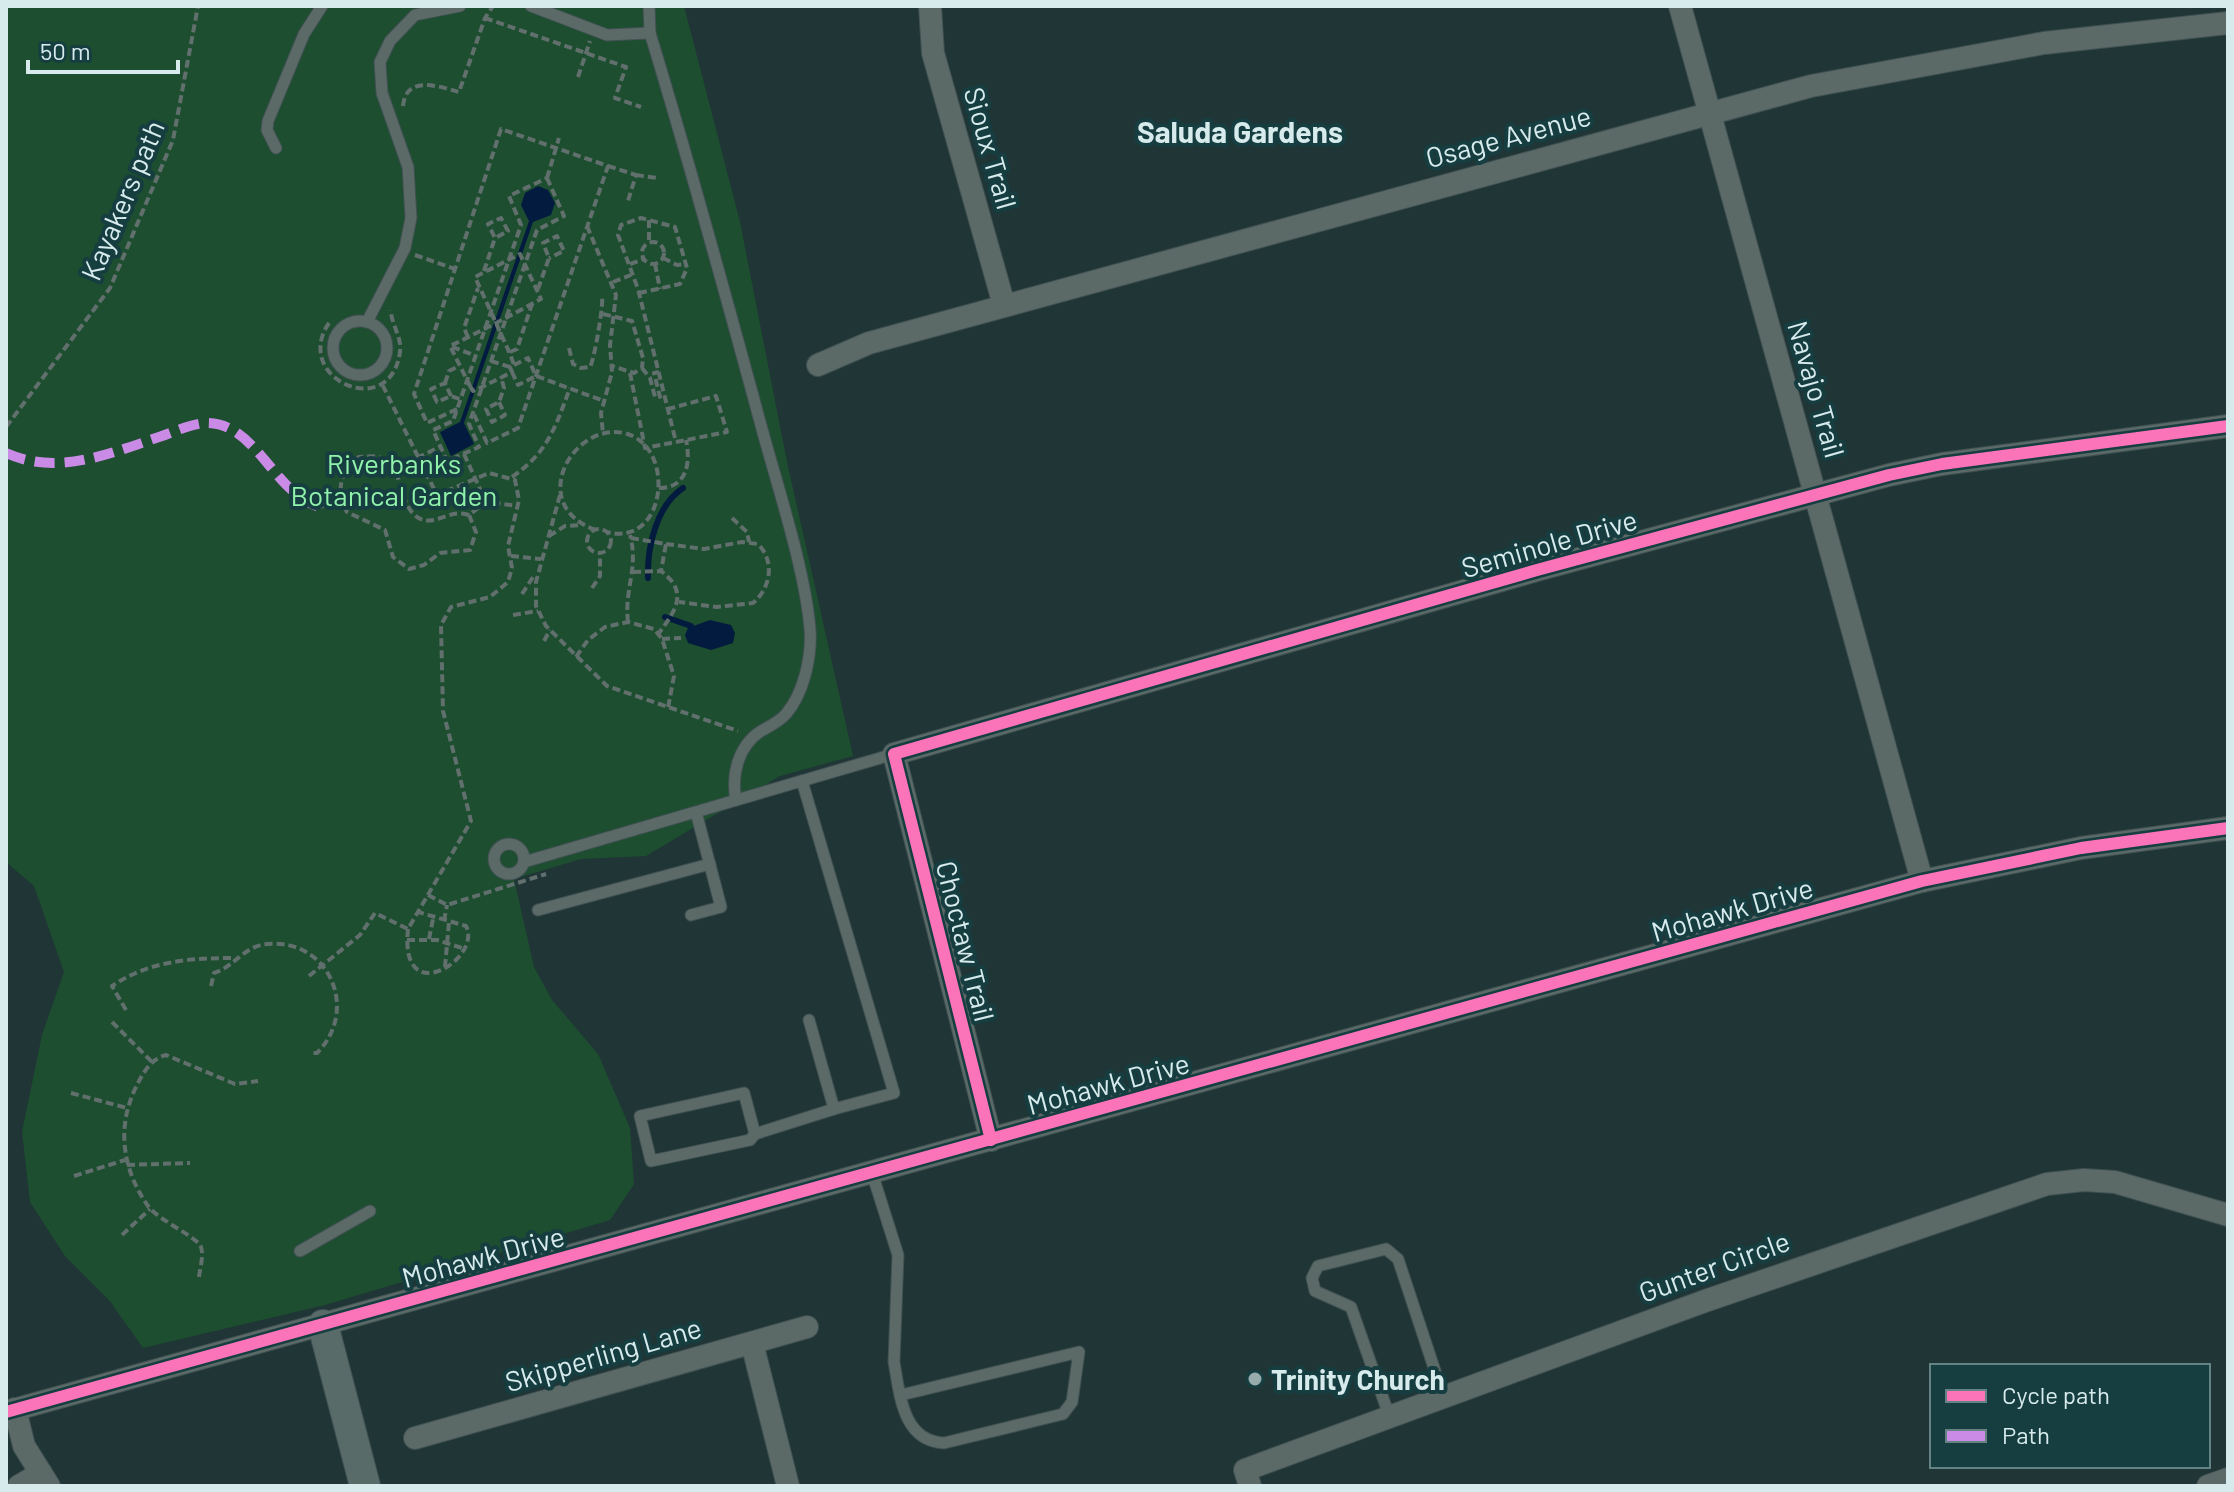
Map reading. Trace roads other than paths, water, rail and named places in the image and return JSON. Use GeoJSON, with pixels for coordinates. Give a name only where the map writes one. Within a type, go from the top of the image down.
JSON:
{"type":"FeatureCollection","features":[{"type":"Feature","properties":{"kind":"street","name":"Sioux Trail"},"geometry":{"type":"LineString","coordinates":[[930,6],[933,53],[1004,305]]}},
{"type":"Feature","properties":{"kind":"street","name":"Navajo Trail"},"geometry":{"type":"LineString","coordinates":[[1680,6],[1922,881]]}},
{"type":"Feature","properties":{"kind":"street","name":"Osage Avenue"},"geometry":{"type":"LineString","coordinates":[[818,365],[869,343],[1004,305],[1811,86],[2044,43],[2228,23]]}},
{"type":"Feature","properties":{"kind":"street","name":"Seminole Drive"},"geometry":{"type":"LineString","coordinates":[[894,754],[1537,570],[1942,464],[2228,426]]}},
{"type":"Feature","properties":{"kind":"street","name":"Choctaw Trail"},"geometry":{"type":"LineString","coordinates":[[894,754],[991,1140]]}},
{"type":"Feature","properties":{"kind":"street","name":"Mohawk Drive"},"geometry":{"type":"LineString","coordinates":[[10,1411],[1922,881],[2081,848],[2228,828]]}},
{"type":"Feature","properties":{"kind":"street","name":"Gunter Circle"},"geometry":{"type":"LineString","coordinates":[[1250,1486],[1245,1470],[1705,1301],[2047,1184],[2084,1180],[2115,1182],[2228,1215]]}},
{"type":"Feature","properties":{"kind":"street"},"geometry":{"type":"LineString","coordinates":[[323,1325],[365,1486]]}},
{"type":"Feature","properties":{"kind":"street","name":"Skipperling Lane"},"geometry":{"type":"LineString","coordinates":[[415,1438],[807,1327]]}},
{"type":"Feature","properties":{"kind":"street"},"geometry":{"type":"LineString","coordinates":[[752,1343],[788,1486]]}},
{"type":"Feature","properties":{"kind":"street"},"geometry":{"type":"LineString","coordinates":[[10,1411],[20,1437],[45,1479],[19,1486]]}},
{"type":"Feature","properties":{"kind":"street"},"geometry":{"type":"LineString","coordinates":[[2208,1486],[2228,1479]]}},
{"type":"Feature","properties":{"kind":"lane"},"geometry":{"type":"LineString","coordinates":[[276,148],[267,130],[268,121],[304,34],[322,6]]}},
{"type":"Feature","properties":{"kind":"lane"},"geometry":{"type":"LineString","coordinates":[[367,322],[405,248],[412,203],[406,160],[379,82],[380,62],[390,41],[415,15],[460,6]]}},
{"type":"Feature","properties":{"kind":"lane"},"geometry":{"type":"LineString","coordinates":[[531,6],[559,11],[594,30],[612,35],[650,33]]}},
{"type":"Feature","properties":{"kind":"lane"},"geometry":{"type":"LineString","coordinates":[[649,6],[650,33],[721,278],[810,627],[807,668],[795,701],[786,715],[753,736],[742,752],[733,777],[736,800]]}},
{"type":"Feature","properties":{"kind":"lane"},"geometry":{"type":"LineString","coordinates":[[367,322],[382,331],[386,339],[386,357],[375,370],[350,373],[337,361],[334,344],[349,323],[367,322]]}},
{"type":"Feature","properties":{"kind":"lane"},"geometry":{"type":"LineString","coordinates":[[524,862],[894,754]]}},
{"type":"Feature","properties":{"kind":"lane"},"geometry":{"type":"LineString","coordinates":[[752,1137],[744,1093],[640,1116],[651,1161],[752,1137],[834,1109],[894,1093],[802,781]]}},
{"type":"Feature","properties":{"kind":"lane"},"geometry":{"type":"LineString","coordinates":[[691,915],[721,907],[696,812]]}},
{"type":"Feature","properties":{"kind":"lane"},"geometry":{"type":"LineString","coordinates":[[538,910],[710,864]]}},
{"type":"Feature","properties":{"kind":"lane"},"geometry":{"type":"LineString","coordinates":[[809,1020],[834,1109]]}},
{"type":"Feature","properties":{"kind":"lane"},"geometry":{"type":"LineString","coordinates":[[872,1173],[898,1255],[893,1347],[901,1395],[915,1434],[935,1443],[1057,1417],[1072,1402],[1079,1352],[901,1395]]}},
{"type":"Feature","properties":{"kind":"lane"},"geometry":{"type":"LineString","coordinates":[[300,1251],[370,1211]]}},
{"type":"Feature","properties":{"kind":"lane"},"geometry":{"type":"LineString","coordinates":[[1390,1418],[1351,1307],[1315,1291],[1312,1278],[1318,1266],[1386,1249],[1398,1259],[1444,1398]]}},
{"type":"Feature","properties":{"kind":"water"},"geometry":{"type":"Polygon","coordinates":[[[538,186],[548,190],[555,203],[551,215],[533,222],[464,423],[474,444],[451,456],[440,432],[460,422],[529,221],[521,205],[525,193],[538,186]]]}},
{"type":"Feature","properties":{"kind":"water"},"geometry":{"type":"Polygon","coordinates":[[[710,620],[731,625],[735,633],[733,643],[711,650],[688,643],[685,635],[688,628],[710,620]]]}},
{"type":"Feature","properties":{"kind":"waterway"},"geometry":{"type":"LineString","coordinates":[[648,578],[655,528],[666,505],[683,488]]}},
{"type":"Feature","properties":{"kind":"waterway"},"geometry":{"type":"LineString","coordinates":[[665,617],[691,626]]}},
{"type":"Feature","properties":{"kind":"place","name":"Trinity Church"},"geometry":{"type":"Point","coordinates":[1255,1379]}},
{"type":"Feature","properties":{"kind":"district","name":"Saluda Gardens"},"geometry":{"type":"Point","coordinates":[1240,131]}},
{"type":"Feature","properties":{"kind":"park label","name":"Riverbanks Botanical Garden"},"geometry":{"type":"Point","coordinates":[394,479]}}]}
